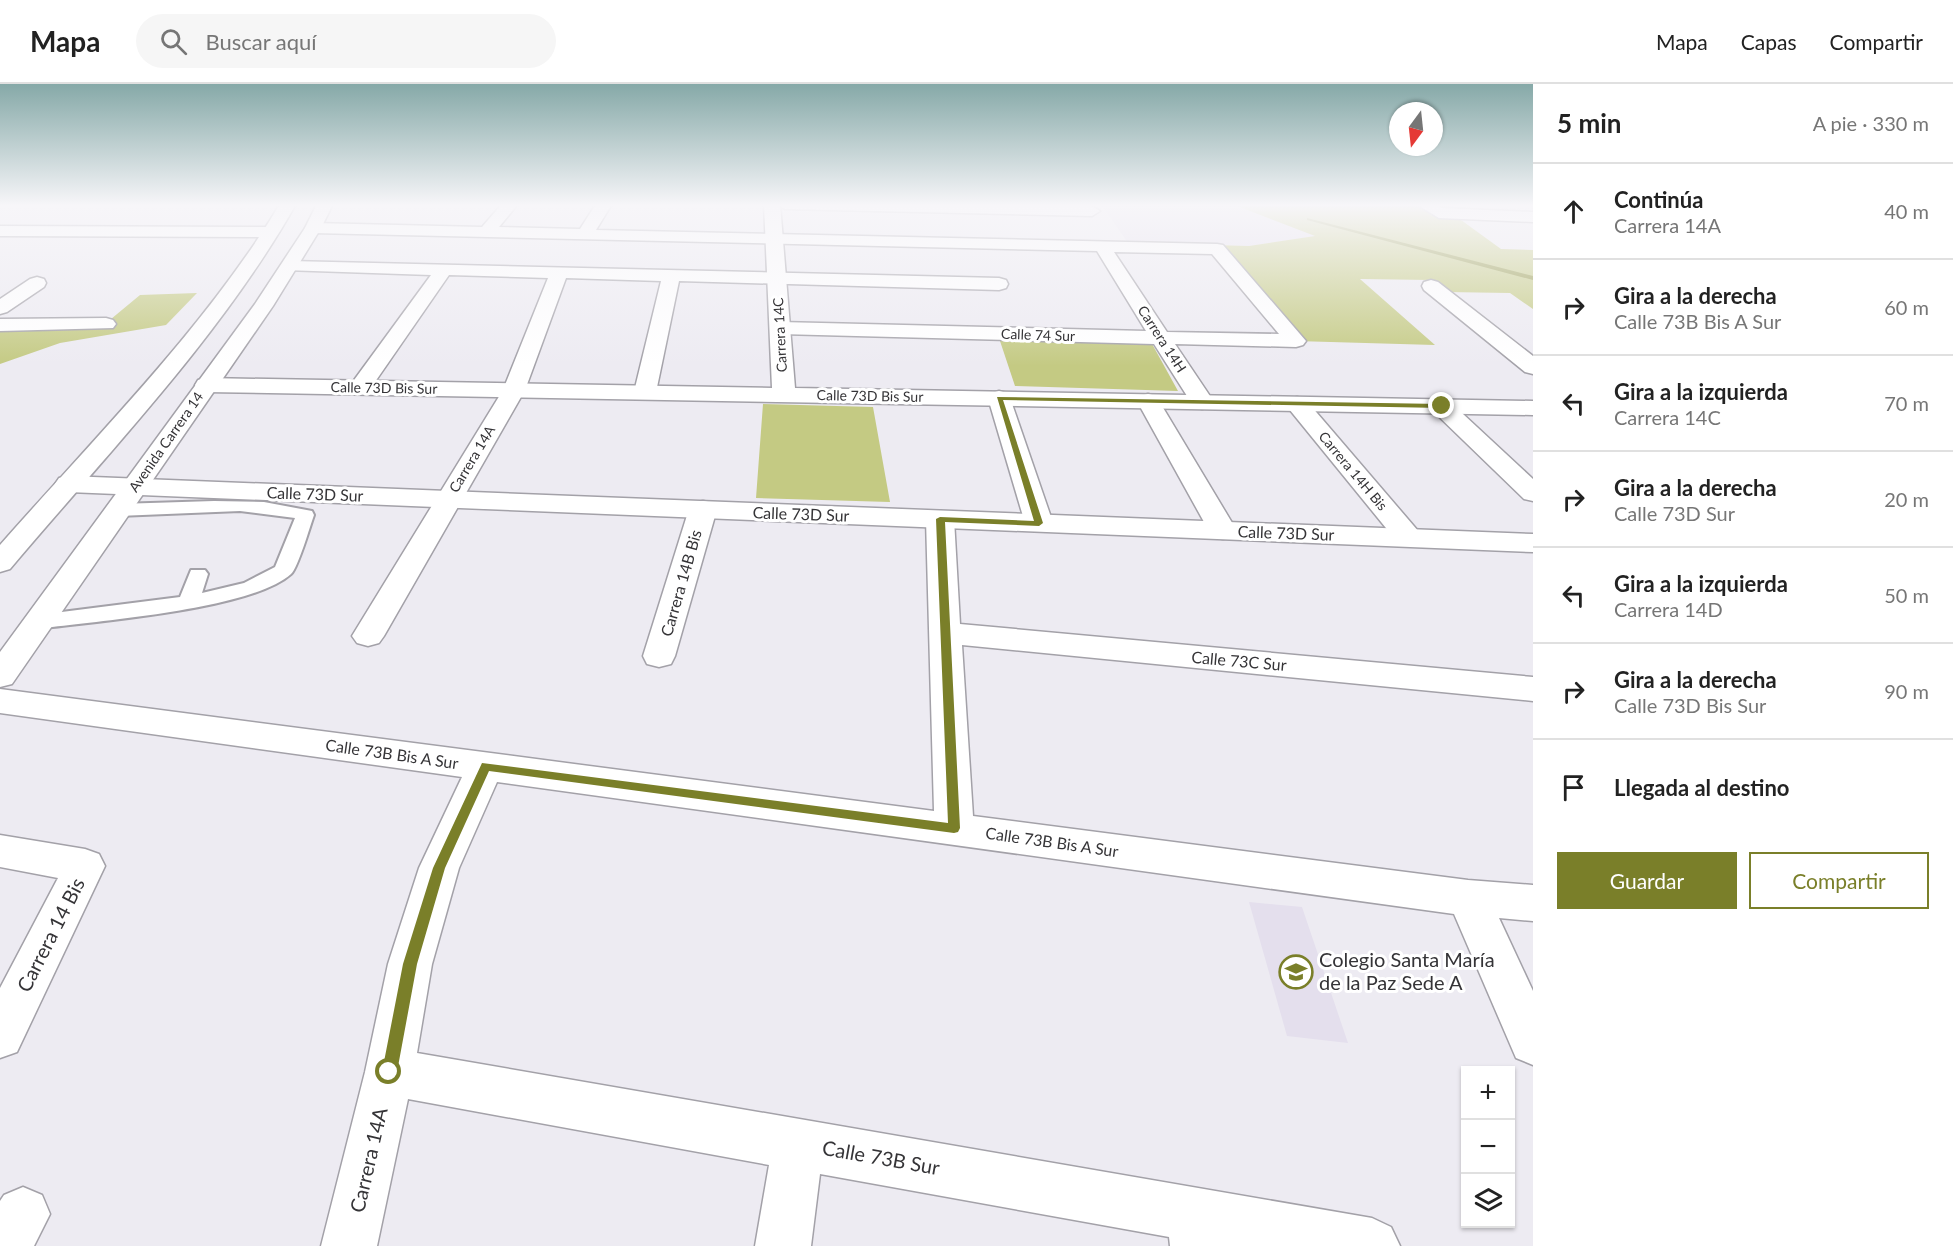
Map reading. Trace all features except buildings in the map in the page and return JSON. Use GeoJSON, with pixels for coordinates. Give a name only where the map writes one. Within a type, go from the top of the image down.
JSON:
{"type":"FeatureCollection","features":[{"type":"Feature","properties":{"kind":"street"},"geometry":{"type":"LineString","coordinates":[[0,563],[229,293],[255,258]]}},
{"type":"Feature","properties":{"kind":"street","name":"Avenida Carrera 14"},"geometry":{"type":"LineString","coordinates":[[0,676],[295,258]]}},
{"type":"Feature","properties":{"kind":"street","name":"Carrera 14C"},"geometry":{"type":"LineString","coordinates":[[775,258],[784,395]]}},
{"type":"Feature","properties":{"kind":"street"},"geometry":{"type":"LineString","coordinates":[[990,258],[1017,334]]}},
{"type":"Feature","properties":{"kind":"street","name":"Carrera 14H"},"geometry":{"type":"LineString","coordinates":[[1110,258],[1202,402]]}},
{"type":"Feature","properties":{"kind":"street","name":"Calle 74 Sur"},"geometry":{"type":"LineString","coordinates":[[780,328],[1296,341],[1224,258]]}},
{"type":"Feature","properties":{"kind":"street"},"geometry":{"type":"LineString","coordinates":[[290,266],[999,284]]}},
{"type":"Feature","properties":{"kind":"street"},"geometry":{"type":"LineString","coordinates":[[360,387],[444,270]]}},
{"type":"Feature","properties":{"kind":"street","name":"Carrera 14A"},"geometry":{"type":"LineString","coordinates":[[368,636],[514,390],[558,273]]}},
{"type":"Feature","properties":{"kind":"street"},"geometry":{"type":"LineString","coordinates":[[645,392],[671,276]]}},
{"type":"Feature","properties":{"kind":"street"},"geometry":{"type":"LineString","coordinates":[[0,308],[37,283]]}},
{"type":"Feature","properties":{"kind":"street"},"geometry":{"type":"LineString","coordinates":[[1431,286],[1533,367]]}},
{"type":"Feature","properties":{"kind":"street"},"geometry":{"type":"LineString","coordinates":[[0,325],[106,324]]}},
{"type":"Feature","properties":{"kind":"street","name":"Calle 73D Bis Sur"},"geometry":{"type":"LineString","coordinates":[[206,385],[1533,408]]}},
{"type":"Feature","properties":{"kind":"street"},"geometry":{"type":"LineString","coordinates":[[999,398],[1039,523]]}},
{"type":"Feature","properties":{"kind":"street"},"geometry":{"type":"LineString","coordinates":[[1148,401],[1223,531]]}},
{"type":"Feature","properties":{"kind":"street","name":"Carrera 14H Bis"},"geometry":{"type":"LineString","coordinates":[[1297,404],[1409,538]]}},
{"type":"Feature","properties":{"kind":"street"},"geometry":{"type":"LineString","coordinates":[[1442,406],[1533,493]]}},
{"type":"Feature","properties":{"kind":"street","name":"Calle 73D Sur"},"geometry":{"type":"LineString","coordinates":[[68,484],[126,498],[237,506],[448,499],[1533,543]]}},
{"type":"Feature","properties":{"kind":"street","name":"Carrera 14B Bis"},"geometry":{"type":"LineString","coordinates":[[659,656],[703,509]]}},
{"type":"Feature","properties":{"kind":"street"},"geometry":{"type":"LineString","coordinates":[[940,519],[954,828]]}},
{"type":"Feature","properties":{"kind":"street","name":"Calle 73C Sur"},"geometry":{"type":"LineString","coordinates":[[946,633],[1533,689]]}},
{"type":"Feature","properties":{"kind":"street","name":"Calle 73B Bis A Sur"},"geometry":{"type":"LineString","coordinates":[[0,701],[1468,898],[1533,903]]}},
{"type":"Feature","properties":{"kind":"street","name":"Carrera 14A"},"geometry":{"type":"LineString","coordinates":[[350,1246],[389,1072],[410,964],[439,868],[486,766]]}},
{"type":"Feature","properties":{"kind":"street","name":"Carrera 14 Bis"},"geometry":{"type":"LineString","coordinates":[[0,851],[85,866],[0,1036]]}},
{"type":"Feature","properties":{"kind":"street"},"geometry":{"type":"LineString","coordinates":[[1468,898],[1533,1042]]}},
{"type":"Feature","properties":{"kind":"street","name":"Calle 73B Sur"},"geometry":{"type":"LineString","coordinates":[[389,1072],[798,1144],[1195,1230],[1372,1246]]}},
{"type":"Feature","properties":{"kind":"street"},"geometry":{"type":"LineString","coordinates":[[783,1246],[798,1144]]}},
{"type":"Feature","properties":{"kind":"lane"},"geometry":{"type":"LineString","coordinates":[[38,622],[189,602],[250,588],[284,570],[305,515],[290,509],[237,506]]}},
{"type":"Feature","properties":{"kind":"lane"},"geometry":{"type":"LineString","coordinates":[[189,602],[198,574]]}},
{"type":"Feature","properties":{"kind":"shaded area","name":"Colegio Santa María de la Paz Sede A"},"geometry":{"type":"Polygon","coordinates":[[[1249,902],[1302,907],[1348,1043],[1287,1036],[1249,902]]]}},
{"type":"Feature","properties":{"kind":"green space"},"geometry":{"type":"Polygon","coordinates":[[[1224,258],[1533,258],[1533,309],[1510,293],[1446,292],[1432,280],[1360,279],[1435,345],[1296,341],[1224,258]]]}},
{"type":"Feature","properties":{"kind":"green space"},"geometry":{"type":"Polygon","coordinates":[[[197,293],[166,325],[60,343],[0,364],[0,325],[105,324],[140,295],[197,293]]]}},
{"type":"Feature","properties":{"kind":"green space"},"geometry":{"type":"Polygon","coordinates":[[[999,338],[1151,342],[1178,391],[1015,386],[999,338]]]}},
{"type":"Feature","properties":{"kind":"green space"},"geometry":{"type":"Polygon","coordinates":[[[763,404],[873,407],[890,502],[756,498],[763,404]]]}},
{"type":"Feature","properties":{"kind":"waterway"},"geometry":{"type":"LineString","coordinates":[[1458,258],[1533,278]]}},
{"type":"Feature","properties":{"kind":"place","name":"Colegio Santa María de la Paz Sede A"},"geometry":{"type":"Point","coordinates":[1296,972]}},
{"type":"Feature","properties":{"kind":"route"},"geometry":{"type":"LineString","coordinates":[[389,1072],[410,964],[439,868],[486,766],[954,828],[940,519],[1039,523],[999,398],[1442,406]]}}]}
